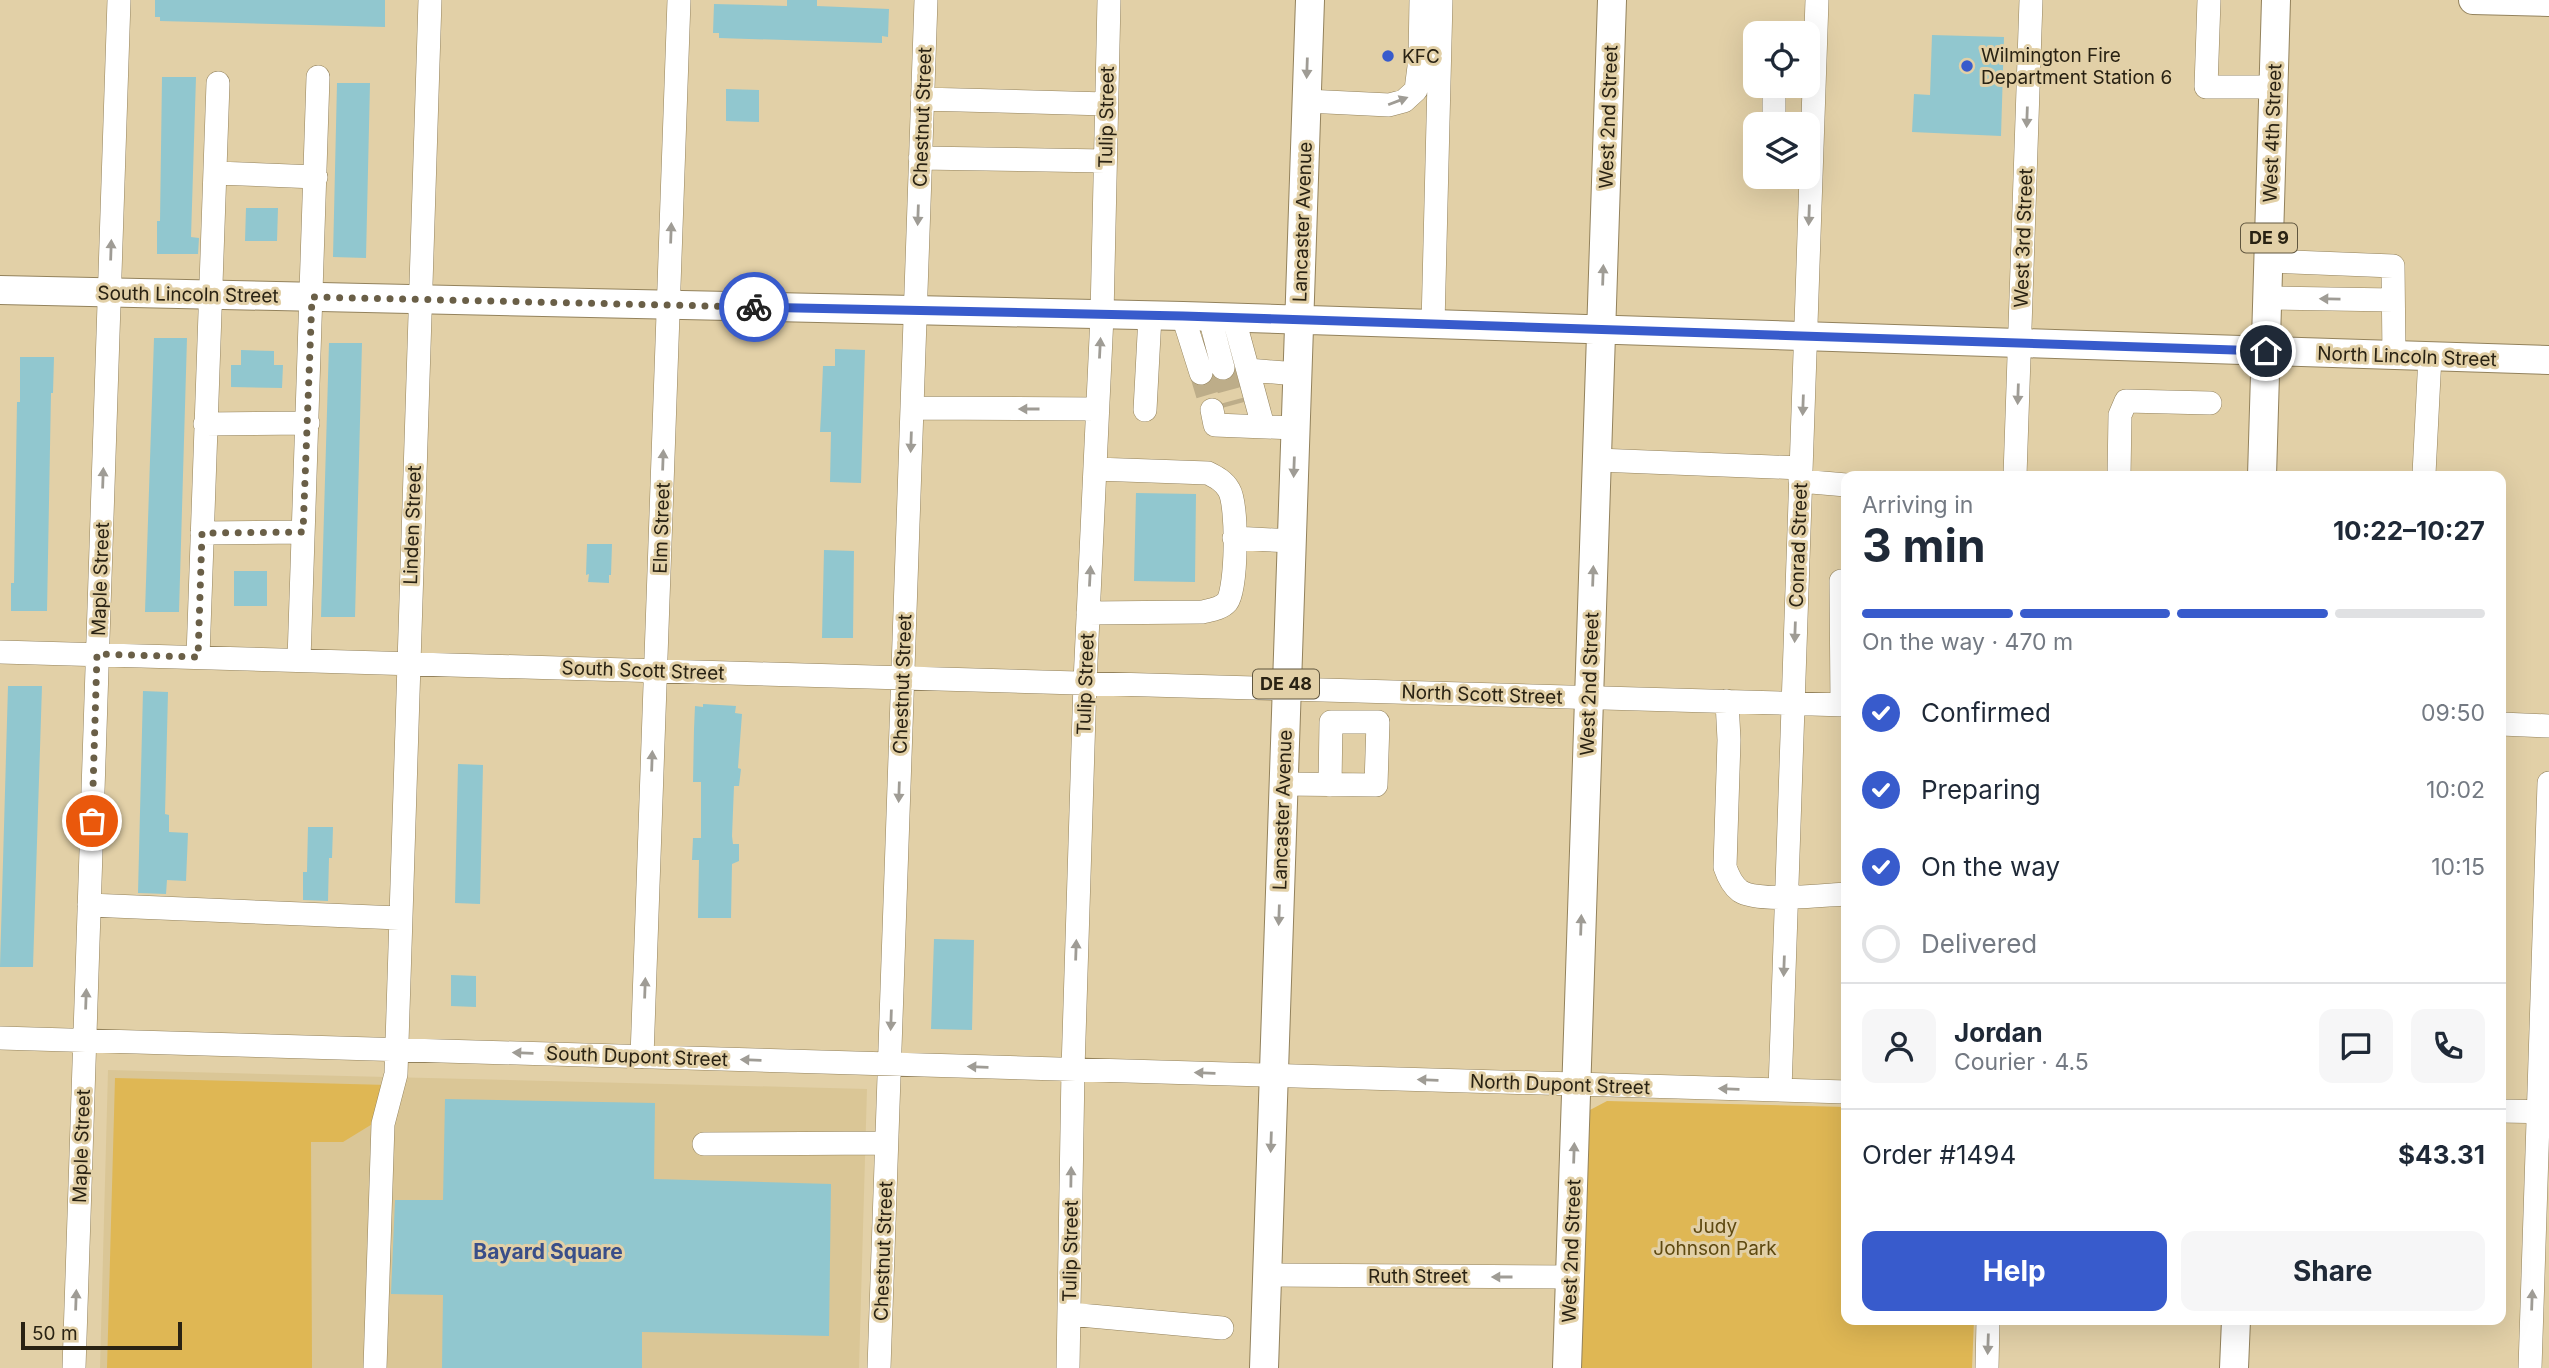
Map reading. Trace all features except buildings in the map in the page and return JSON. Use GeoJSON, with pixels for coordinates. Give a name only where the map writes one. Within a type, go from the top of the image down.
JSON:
{"type":"FeatureCollection","features":[{"type":"Feature","properties":{"kind":"main road","name":"Lancaster Avenue"},"geometry":{"type":"LineString","coordinates":[[1264,1368],[1310,0]]}},
{"type":"Feature","properties":{"kind":"main road","name":"West 2nd Street"},"geometry":{"type":"LineString","coordinates":[[1567,1368],[1612,0]]}},
{"type":"Feature","properties":{"kind":"main road","name":"West 4th Street"},"geometry":{"type":"LineString","coordinates":[[2262,471],[2276,0]]}},
{"type":"Feature","properties":{"kind":"main road"},"geometry":{"type":"LineString","coordinates":[[2473,0],[2549,2]]}},
{"type":"Feature","properties":{"kind":"main road","name":"South Lincoln Street"},"geometry":{"type":"LineString","coordinates":[[0,290],[1299,320]]}},
{"type":"Feature","properties":{"kind":"main road","name":"North Lincoln Street"},"geometry":{"type":"LineString","coordinates":[[1299,320],[2549,360]]}},
{"type":"Feature","properties":{"kind":"main road"},"geometry":{"type":"LineString","coordinates":[[2234,1368],[2236,1325]]}},
{"type":"Feature","properties":{"kind":"street","name":"Maple Street"},"geometry":{"type":"LineString","coordinates":[[74,1368],[119,0]]}},
{"type":"Feature","properties":{"kind":"street","name":"Linden Street"},"geometry":{"type":"LineString","coordinates":[[375,1368],[383,1124],[396,1074],[430,0]]}},
{"type":"Feature","properties":{"kind":"street","name":"Elm Street"},"geometry":{"type":"LineString","coordinates":[[642,1056],[679,0]]}},
{"type":"Feature","properties":{"kind":"street","name":"Chestnut Street"},"geometry":{"type":"LineString","coordinates":[[879,1368],[926,0]]}},
{"type":"Feature","properties":{"kind":"street","name":"Tulip Street"},"geometry":{"type":"LineString","coordinates":[[1068,1368],[1084,682],[1102,316],[1109,0]]}},
{"type":"Feature","properties":{"kind":"street"},"geometry":{"type":"LineString","coordinates":[[1306,101],[1389,105],[1404,101],[1416,90],[1420,59],[1421,0]]}},
{"type":"Feature","properties":{"kind":"street"},"geometry":{"type":"LineString","coordinates":[[1433,324],[1441,0]]}},
{"type":"Feature","properties":{"kind":"street","name":"Conrad Street"},"geometry":{"type":"LineString","coordinates":[[1815,21],[1817,0]]}},
{"type":"Feature","properties":{"kind":"street","name":"West 3rd Street"},"geometry":{"type":"LineString","coordinates":[[2015,471],[2031,0]]}},
{"type":"Feature","properties":{"kind":"street"},"geometry":{"type":"LineString","coordinates":[[2210,0],[2206,87],[2274,87]]}},
{"type":"Feature","properties":{"kind":"street"},"geometry":{"type":"LineString","coordinates":[[299,660],[318,77]]}},
{"type":"Feature","properties":{"kind":"street"},"geometry":{"type":"LineString","coordinates":[[198,657],[208,295],[216,173],[218,83]]}},
{"type":"Feature","properties":{"kind":"street"},"geometry":{"type":"LineString","coordinates":[[922,99],[1106,104]]}},
{"type":"Feature","properties":{"kind":"street"},"geometry":{"type":"LineString","coordinates":[[920,158],[1105,161]]}},
{"type":"Feature","properties":{"kind":"street"},"geometry":{"type":"LineString","coordinates":[[216,173],[316,177]]}},
{"type":"Feature","properties":{"kind":"street","name":"Conrad Street"},"geometry":{"type":"LineString","coordinates":[[1780,1090],[1809,189]]}},
{"type":"Feature","properties":{"kind":"street"},"geometry":{"type":"LineString","coordinates":[[2269,261],[2393,266],[2394,355]]}},
{"type":"Feature","properties":{"kind":"street"},"geometry":{"type":"LineString","coordinates":[[2267,298],[2393,300]]}},
{"type":"Feature","properties":{"kind":"street"},"geometry":{"type":"LineString","coordinates":[[1145,410],[1150,316]]}},
{"type":"Feature","properties":{"kind":"street"},"geometry":{"type":"LineString","coordinates":[[1209,318],[1223,368]]}},
{"type":"Feature","properties":{"kind":"street"},"geometry":{"type":"LineString","coordinates":[[1209,318],[1248,370],[1263,426]]}},
{"type":"Feature","properties":{"kind":"street"},"geometry":{"type":"LineString","coordinates":[[1200,373],[1209,318]]}},
{"type":"Feature","properties":{"kind":"street"},"geometry":{"type":"LineString","coordinates":[[2424,471],[2430,356]]}},
{"type":"Feature","properties":{"kind":"street"},"geometry":{"type":"LineString","coordinates":[[1248,370],[1297,374]]}},
{"type":"Feature","properties":{"kind":"street"},"geometry":{"type":"LineString","coordinates":[[2119,471],[2120,415],[2126,401],[2210,403]]}},
{"type":"Feature","properties":{"kind":"street"},"geometry":{"type":"LineString","coordinates":[[912,408],[1097,409]]}},
{"type":"Feature","properties":{"kind":"street"},"geometry":{"type":"LineString","coordinates":[[1228,413],[1263,426],[1295,428]]}},
{"type":"Feature","properties":{"kind":"street"},"geometry":{"type":"LineString","coordinates":[[205,424],[308,423]]}},
{"type":"Feature","properties":{"kind":"street"},"geometry":{"type":"LineString","coordinates":[[1597,460],[1801,475],[1841,484]]}},
{"type":"Feature","properties":{"kind":"street"},"geometry":{"type":"LineString","coordinates":[[1088,613],[1185,614],[1215,609],[1226,603],[1233,590],[1234,505],[1229,490],[1220,480],[1208,472],[1095,469]]}},
{"type":"Feature","properties":{"kind":"street"},"geometry":{"type":"LineString","coordinates":[[202,533],[303,532]]}},
{"type":"Feature","properties":{"kind":"street"},"geometry":{"type":"LineString","coordinates":[[1234,538],[1292,541]]}},
{"type":"Feature","properties":{"kind":"street","name":"South Scott Street"},"geometry":{"type":"LineString","coordinates":[[0,652],[1286,688]]}},
{"type":"Feature","properties":{"kind":"street","name":"North Scott Street"},"geometry":{"type":"LineString","coordinates":[[1286,688],[1841,705]]}},
{"type":"Feature","properties":{"kind":"street"},"geometry":{"type":"LineString","coordinates":[[1727,701],[1729,740],[1725,867],[1730,879],[1739,891],[1761,896],[1786,898],[1841,894]]}},
{"type":"Feature","properties":{"kind":"street"},"geometry":{"type":"LineString","coordinates":[[2506,724],[2549,726]]}},
{"type":"Feature","properties":{"kind":"street"},"geometry":{"type":"LineString","coordinates":[[2530,1368],[2544,1112],[2549,783]]}},
{"type":"Feature","properties":{"kind":"street"},"geometry":{"type":"LineString","coordinates":[[1283,784],[1330,785]]}},
{"type":"Feature","properties":{"kind":"street"},"geometry":{"type":"LineString","coordinates":[[89,905],[399,918]]}},
{"type":"Feature","properties":{"kind":"street","name":"South Dupont Street"},"geometry":{"type":"LineString","coordinates":[[0,1038],[1273,1076]]}},
{"type":"Feature","properties":{"kind":"street","name":"North Dupont Street"},"geometry":{"type":"LineString","coordinates":[[1273,1076],[1841,1092]]}},
{"type":"Feature","properties":{"kind":"street"},"geometry":{"type":"LineString","coordinates":[[2506,1111],[2544,1112]]}},
{"type":"Feature","properties":{"kind":"street"},"geometry":{"type":"LineString","coordinates":[[704,1144],[886,1143]]}},
{"type":"Feature","properties":{"kind":"street","name":"Ruth Street"},"geometry":{"type":"LineString","coordinates":[[1267,1275],[1570,1277]]}},
{"type":"Feature","properties":{"kind":"street"},"geometry":{"type":"LineString","coordinates":[[1069,1314],[1222,1328]]}},
{"type":"Feature","properties":{"kind":"street"},"geometry":{"type":"LineString","coordinates":[[1987,1368],[1989,1325]]}},
{"type":"Feature","properties":{"kind":"shaded area"},"geometry":{"type":"Polygon","coordinates":[[[108,1070],[867,1089],[859,1368],[100,1368],[108,1070]]]}},
{"type":"Feature","properties":{"kind":"green space"},"geometry":{"type":"Polygon","coordinates":[[[115,1078],[388,1085],[374,1123],[343,1142],[311,1142],[312,1368],[107,1368],[115,1078]]]}},
{"type":"Feature","properties":{"kind":"green space","name":"Judy Johnson Park"},"geometry":{"type":"Polygon","coordinates":[[[1607,1101],[1841,1107],[1841,1325],[1974,1325],[1972,1368],[1581,1368],[1590,1110],[1607,1101]]]}},
{"type":"Feature","properties":{"kind":"tunnel"},"geometry":{"type":"LineString","coordinates":[[1223,368],[1233,405]]}},
{"type":"Feature","properties":{"kind":"tunnel"},"geometry":{"type":"LineString","coordinates":[[1201,373],[1212,410]]}},
{"type":"Feature","properties":{"kind":"way so far"},"geometry":{"type":"LineString","coordinates":[[92,821],[97,654],[198,657],[202,533],[303,532],[312,297],[754,307]]}},
{"type":"Feature","properties":{"kind":"place","name":"KFC"},"geometry":{"type":"Point","coordinates":[1388,56]}},
{"type":"Feature","properties":{"kind":"place","name":"Wilmington Fire Department Station 6"},"geometry":{"type":"Point","coordinates":[1967,66]}},
{"type":"Feature","properties":{"kind":"district","name":"Bayard Square"},"geometry":{"type":"Point","coordinates":[548,1252]}},
{"type":"Feature","properties":{"kind":"route"},"geometry":{"type":"LineString","coordinates":[[754,307],[1183,316],[2266,351]]}}]}
